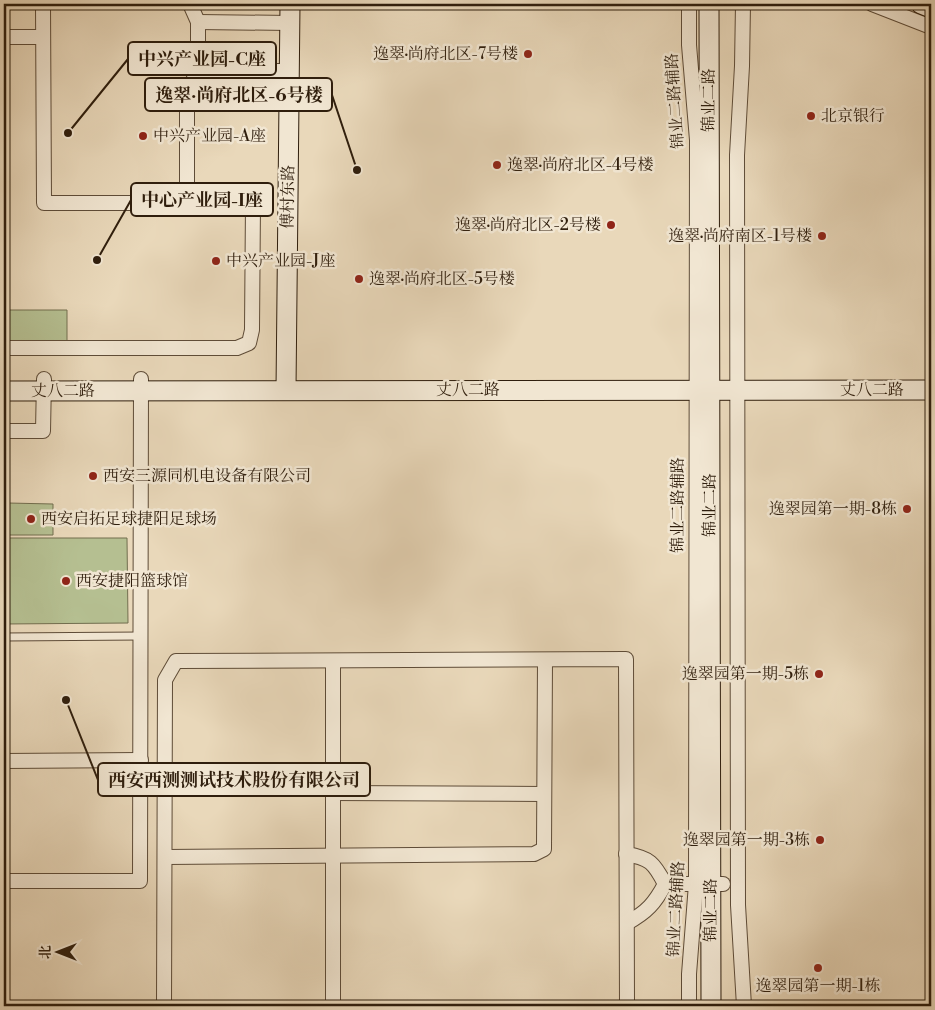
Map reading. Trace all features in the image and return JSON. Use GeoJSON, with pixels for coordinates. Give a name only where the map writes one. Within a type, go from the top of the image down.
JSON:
{"type":"FeatureCollection","features":[{"type":"Feature","properties":{"kind":"street"},"geometry":{"type":"LineString","coordinates":[[4,348],[237,348],[249,343],[252,330],[253,203],[44,204],[43,4]]}},
{"type":"Feature","properties":{"kind":"street"},"geometry":{"type":"LineString","coordinates":[[187,203],[187,92],[198,71],[198,22],[190,4]]}},
{"type":"Feature","properties":{"kind":"street","name":"傅村东路"},"geometry":{"type":"LineString","coordinates":[[287,385],[290,4]]}},
{"type":"Feature","properties":{"kind":"street","name":"锦业二路辅路"},"geometry":{"type":"LineString","coordinates":[[689,4],[689,45],[716,384],[744,1006]]}},
{"type":"Feature","properties":{"kind":"street","name":"锦业二路"},"geometry":{"type":"LineString","coordinates":[[709,4],[716,384]]}},
{"type":"Feature","properties":{"kind":"street","name":"锦业二路"},"geometry":{"type":"LineString","coordinates":[[711,1006],[710,884],[722,4]]}},
{"type":"Feature","properties":{"kind":"street","name":"锦业二路辅路"},"geometry":{"type":"LineString","coordinates":[[716,384],[737,155],[743,4]]}},
{"type":"Feature","properties":{"kind":"street"},"geometry":{"type":"LineString","coordinates":[[872,4],[931,27]]}},
{"type":"Feature","properties":{"kind":"street"},"geometry":{"type":"LineString","coordinates":[[922,4],[931,8]]}},
{"type":"Feature","properties":{"kind":"street"},"geometry":{"type":"LineString","coordinates":[[198,22],[290,23]]}},
{"type":"Feature","properties":{"kind":"street"},"geometry":{"type":"LineString","coordinates":[[4,37],[43,37]]}},
{"type":"Feature","properties":{"kind":"street"},"geometry":{"type":"LineString","coordinates":[[198,71],[289,72]]}},
{"type":"Feature","properties":{"kind":"street","name":"丈八二路"},"geometry":{"type":"LineString","coordinates":[[4,379],[44,385]]}},
{"type":"Feature","properties":{"kind":"street","name":"丈八二路"},"geometry":{"type":"LineString","coordinates":[[4,391],[44,385],[716,384],[931,379]]}},
{"type":"Feature","properties":{"kind":"street","name":"丈八二路"},"geometry":{"type":"LineString","coordinates":[[716,384],[931,390]]}},
{"type":"Feature","properties":{"kind":"street"},"geometry":{"type":"LineString","coordinates":[[4,431],[43,431],[44,385]]}},
{"type":"Feature","properties":{"kind":"street"},"geometry":{"type":"LineString","coordinates":[[4,881],[140,881],[141,385]]}},
{"type":"Feature","properties":{"kind":"street"},"geometry":{"type":"LineString","coordinates":[[166,857],[534,854],[544,849],[544,660]]}},
{"type":"Feature","properties":{"kind":"street"},"geometry":{"type":"LineString","coordinates":[[164,1006],[166,857],[165,680],[176,661],[544,660],[626,660],[627,1006]]}},
{"type":"Feature","properties":{"kind":"street"},"geometry":{"type":"LineString","coordinates":[[333,661],[333,1006]]}},
{"type":"Feature","properties":{"kind":"street"},"geometry":{"type":"LineString","coordinates":[[4,761],[141,760]]}},
{"type":"Feature","properties":{"kind":"street"},"geometry":{"type":"LineString","coordinates":[[332,794],[544,794]]}},
{"type":"Feature","properties":{"kind":"street"},"geometry":{"type":"LineString","coordinates":[[626,854],[639,856],[654,864],[665,884]]}},
{"type":"Feature","properties":{"kind":"street"},"geometry":{"type":"LineString","coordinates":[[665,884],[710,884]]}},
{"type":"Feature","properties":{"kind":"street"},"geometry":{"type":"LineString","coordinates":[[627,923],[641,916],[655,902],[665,884]]}},
{"type":"Feature","properties":{"kind":"street","name":"锦业二路辅路"},"geometry":{"type":"LineString","coordinates":[[689,1006],[689,974],[710,884]]}},
{"type":"Feature","properties":{"kind":"street","name":"锦业二路"},"geometry":{"type":"LineString","coordinates":[[710,884],[723,1006]]}},
{"type":"Feature","properties":{"kind":"lane"},"geometry":{"type":"LineString","coordinates":[[4,637],[141,636]]}},
{"type":"Feature","properties":{"kind":"green space"},"geometry":{"type":"Polygon","coordinates":[[[6,310],[67,310],[67,341],[6,342],[6,310]]]}},
{"type":"Feature","properties":{"kind":"green space","name":"西安启拓足球捷阳足球场"},"geometry":{"type":"Polygon","coordinates":[[[8,503],[53,504],[53,535],[8,535],[8,503]]]}},
{"type":"Feature","properties":{"kind":"green space","name":"西安捷阳篮球馆"},"geometry":{"type":"Polygon","coordinates":[[[4,538],[127,538],[128,623],[4,624],[4,538]]]}},
{"type":"Feature","properties":{"kind":"place","name":"逸翠·尚府北区-7号楼"},"geometry":{"type":"Point","coordinates":[528,54]}},
{"type":"Feature","properties":{"kind":"place","name":"北京银行"},"geometry":{"type":"Point","coordinates":[811,116]}},
{"type":"Feature","properties":{"kind":"place","name":"中兴产业园-C座"},"geometry":{"type":"Point","coordinates":[68,133]}},
{"type":"Feature","properties":{"kind":"place","name":"中兴产业园-A座"},"geometry":{"type":"Point","coordinates":[143,136]}},
{"type":"Feature","properties":{"kind":"place","name":"逸翠·尚府北区-4号楼"},"geometry":{"type":"Point","coordinates":[497,165]}},
{"type":"Feature","properties":{"kind":"place","name":"逸翠·尚府北区-6号楼"},"geometry":{"type":"Point","coordinates":[357,170]}},
{"type":"Feature","properties":{"kind":"place","name":"逸翠·尚府北区-2号楼"},"geometry":{"type":"Point","coordinates":[611,225]}},
{"type":"Feature","properties":{"kind":"place","name":"逸翠·尚府南区-1号楼"},"geometry":{"type":"Point","coordinates":[822,236]}},
{"type":"Feature","properties":{"kind":"place","name":"中心产业园-I座"},"geometry":{"type":"Point","coordinates":[97,260]}},
{"type":"Feature","properties":{"kind":"place","name":"中兴产业园-J座"},"geometry":{"type":"Point","coordinates":[216,261]}},
{"type":"Feature","properties":{"kind":"place","name":"逸翠·尚府北区-5号楼"},"geometry":{"type":"Point","coordinates":[359,279]}},
{"type":"Feature","properties":{"kind":"place","name":"西安三源同机电设备有限公司"},"geometry":{"type":"Point","coordinates":[93,476]}},
{"type":"Feature","properties":{"kind":"place","name":"逸翠园第一期-8栋"},"geometry":{"type":"Point","coordinates":[907,509]}},
{"type":"Feature","properties":{"kind":"place","name":"西安启拓足球捷阳足球场"},"geometry":{"type":"Point","coordinates":[31,519]}},
{"type":"Feature","properties":{"kind":"place","name":"西安捷阳篮球馆"},"geometry":{"type":"Point","coordinates":[66,581]}},
{"type":"Feature","properties":{"kind":"place","name":"逸翠园第一期-5栋"},"geometry":{"type":"Point","coordinates":[819,674]}},
{"type":"Feature","properties":{"kind":"place","name":"西安西测测试技术股份有限公司"},"geometry":{"type":"Point","coordinates":[66,700]}},
{"type":"Feature","properties":{"kind":"place","name":"逸翠园第一期-3栋"},"geometry":{"type":"Point","coordinates":[820,840]}},
{"type":"Feature","properties":{"kind":"place","name":"逸翠园第一期-1栋"},"geometry":{"type":"Point","coordinates":[818,968]}}]}
